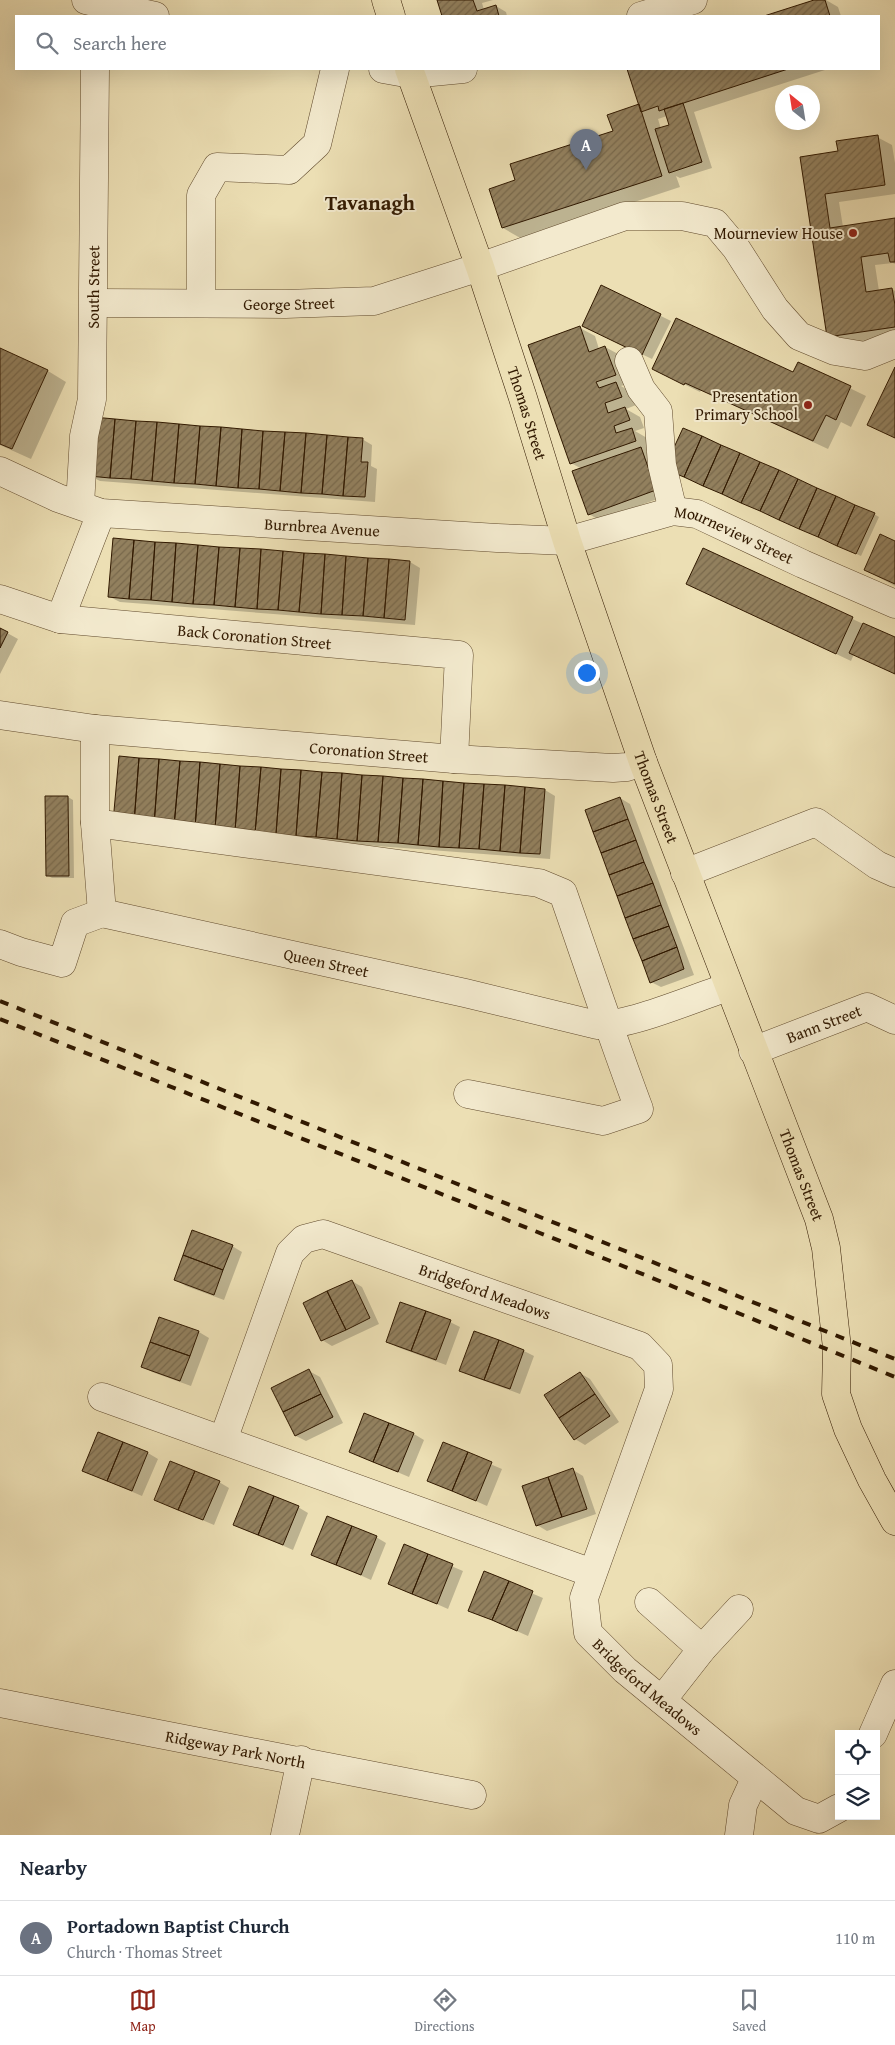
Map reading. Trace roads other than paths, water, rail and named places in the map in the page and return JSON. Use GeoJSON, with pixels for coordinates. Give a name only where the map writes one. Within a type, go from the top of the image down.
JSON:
{"type":"FeatureCollection","features":[{"type":"Feature","properties":{"kind":"main road"},"geometry":{"type":"LineString","coordinates":[[386,0],[391,15]]}},
{"type":"Feature","properties":{"kind":"main road","name":"Thomas Street"},"geometry":{"type":"LineString","coordinates":[[410,72],[480,267],[567,541],[643,762],[819,1220],[826,1248],[837,1348],[836,1394],[848,1429],[895,1521]]}},
{"type":"Feature","properties":{"kind":"street"},"geometry":{"type":"LineString","coordinates":[[644,15],[690,0]]}},
{"type":"Feature","properties":{"kind":"street"},"geometry":{"type":"LineString","coordinates":[[94,6],[150,15]]}},
{"type":"Feature","properties":{"kind":"street","name":"South Street"},"geometry":{"type":"LineString","coordinates":[[90,509],[84,436],[92,399],[95,70]]}},
{"type":"Feature","properties":{"kind":"street"},"geometry":{"type":"LineString","coordinates":[[201,303],[201,195],[217,167],[289,170],[317,144],[335,70]]}},
{"type":"Feature","properties":{"kind":"street"},"geometry":{"type":"LineString","coordinates":[[391,70],[410,72],[445,70]]}},
{"type":"Feature","properties":{"kind":"street","name":"George Street"},"geometry":{"type":"LineString","coordinates":[[94,303],[285,304],[374,301],[480,267],[625,216],[682,216],[715,223],[736,248],[775,309],[800,336],[836,351],[865,356],[895,344]]}},
{"type":"Feature","properties":{"kind":"street"},"geometry":{"type":"LineString","coordinates":[[630,361],[641,389],[658,411],[662,465],[673,511]]}},
{"type":"Feature","properties":{"kind":"street","name":"Burnbrea Avenue"},"geometry":{"type":"LineString","coordinates":[[0,471],[58,498],[90,509],[497,538],[567,541]]}},
{"type":"Feature","properties":{"kind":"street"},"geometry":{"type":"LineString","coordinates":[[0,599],[60,619],[90,509]]}},
{"type":"Feature","properties":{"kind":"street","name":"Mourneview Street"},"geometry":{"type":"LineString","coordinates":[[567,541],[673,511],[697,514],[803,564],[895,604]]}},
{"type":"Feature","properties":{"kind":"street","name":"Back Coronation Street"},"geometry":{"type":"LineString","coordinates":[[60,619],[459,655],[454,759]]}},
{"type":"Feature","properties":{"kind":"street","name":"Coronation Street"},"geometry":{"type":"LineString","coordinates":[[0,715],[95,729],[454,759],[613,768],[627,767],[643,762]]}},
{"type":"Feature","properties":{"kind":"street"},"geometry":{"type":"LineString","coordinates":[[0,944],[62,963],[75,923],[102,913],[95,823],[95,729]]}},
{"type":"Feature","properties":{"kind":"street"},"geometry":{"type":"LineString","coordinates":[[685,873],[816,822],[877,865],[895,873]]}},
{"type":"Feature","properties":{"kind":"street"},"geometry":{"type":"LineString","coordinates":[[95,823],[539,883],[563,893],[639,1109],[603,1121],[468,1094]]}},
{"type":"Feature","properties":{"kind":"street","name":"Queen Street"},"geometry":{"type":"LineString","coordinates":[[102,913],[446,989],[597,1025],[608,1025],[644,1015],[728,987]]}},
{"type":"Feature","properties":{"kind":"street","name":"Bann Street"},"geometry":{"type":"LineString","coordinates":[[754,1051],[867,1007],[895,1020]]}},
{"type":"Feature","properties":{"kind":"street","name":"Bridgeford Meadows"},"geometry":{"type":"LineString","coordinates":[[223,1440],[290,1252],[304,1239],[322,1234],[640,1346],[658,1365],[659,1389],[584,1598],[588,1633],[625,1670],[796,1811],[819,1819],[835,1810]]}},
{"type":"Feature","properties":{"kind":"street"},"geometry":{"type":"LineString","coordinates":[[102,1397],[592,1573]]}},
{"type":"Feature","properties":{"kind":"street"},"geometry":{"type":"LineString","coordinates":[[649,1602],[702,1649]]}},
{"type":"Feature","properties":{"kind":"street"},"geometry":{"type":"LineString","coordinates":[[662,1700],[702,1649],[738,1609]]}},
{"type":"Feature","properties":{"kind":"street"},"geometry":{"type":"LineString","coordinates":[[875,1730],[895,1684]]}},
{"type":"Feature","properties":{"kind":"street","name":"Ridgeway Park North"},"geometry":{"type":"LineString","coordinates":[[0,1703],[472,1794]]}},
{"type":"Feature","properties":{"kind":"street"},"geometry":{"type":"LineString","coordinates":[[284,1835],[300,1760]]}},
{"type":"Feature","properties":{"kind":"street"},"geometry":{"type":"LineString","coordinates":[[739,1835],[743,1805],[755,1779]]}},
{"type":"Feature","properties":{"kind":"railway"},"geometry":{"type":"LineString","coordinates":[[0,1001],[895,1359]]}},
{"type":"Feature","properties":{"kind":"railway"},"geometry":{"type":"LineString","coordinates":[[0,1019],[608,1260],[895,1377]]}},
{"type":"Feature","properties":{"kind":"place","name":"Portadown Baptist Church"},"geometry":{"type":"Point","coordinates":[586,170]}},
{"type":"Feature","properties":{"kind":"place","name":"Mourneview House"},"geometry":{"type":"Point","coordinates":[853,233]}},
{"type":"Feature","properties":{"kind":"place","name":"Presentation Primary School"},"geometry":{"type":"Point","coordinates":[808,405]}},
{"type":"Feature","properties":{"kind":"district","name":"Tavanagh"},"geometry":{"type":"Point","coordinates":[370,202]}}]}
